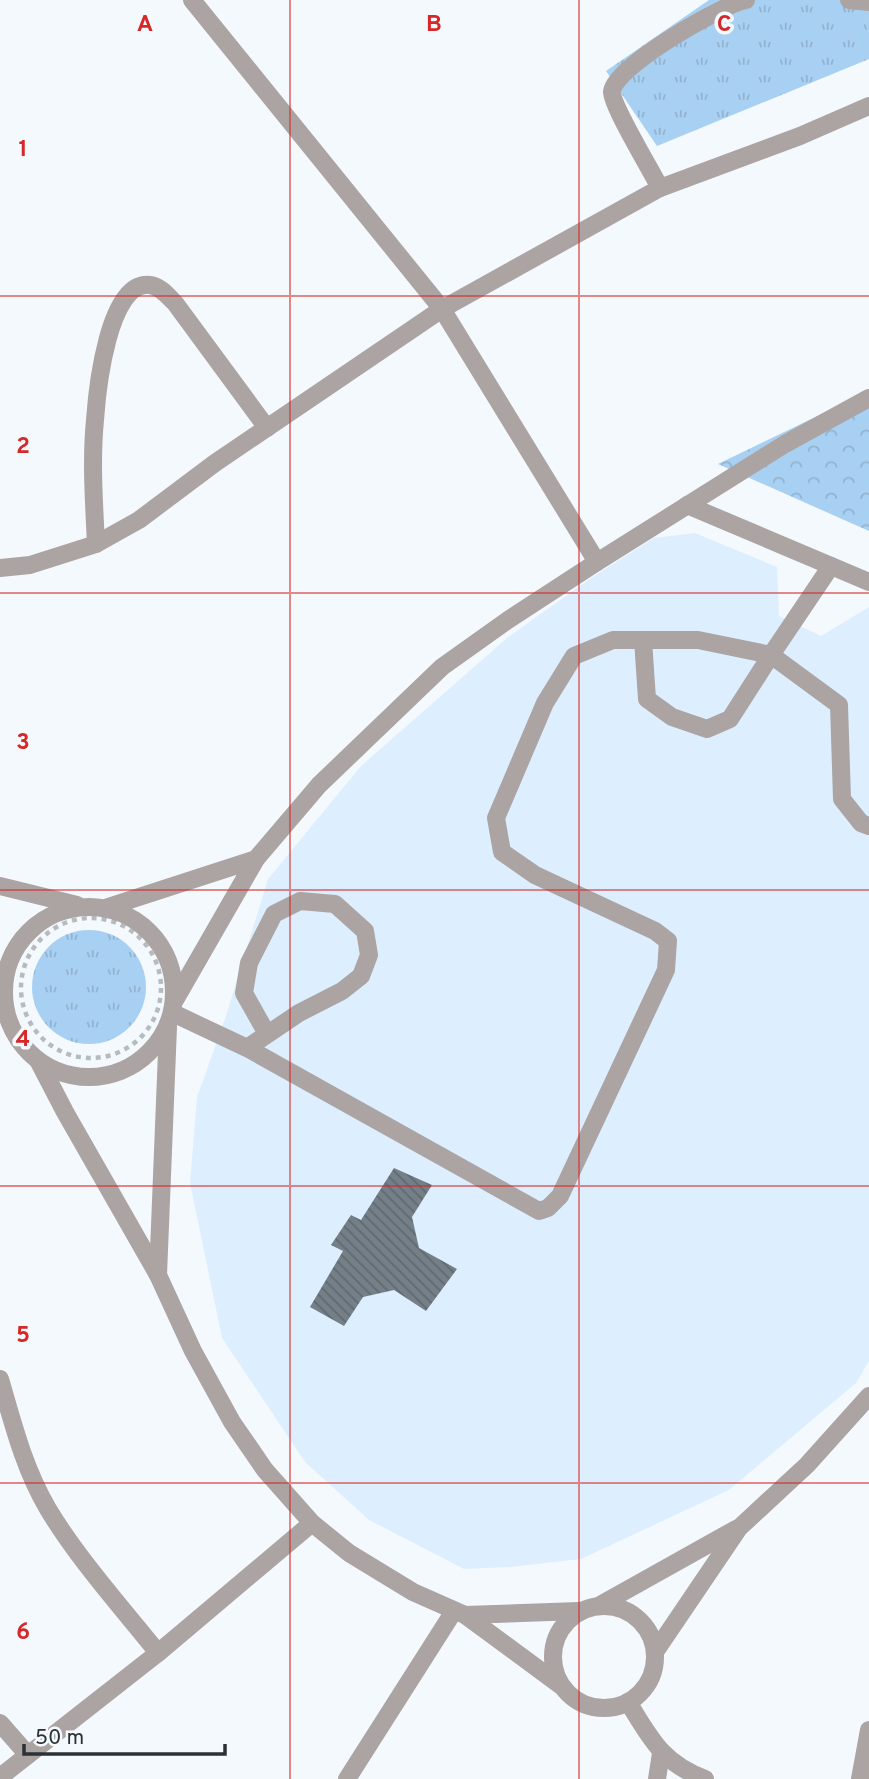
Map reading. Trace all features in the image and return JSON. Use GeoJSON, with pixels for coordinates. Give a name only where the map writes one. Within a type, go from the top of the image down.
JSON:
{"type":"FeatureCollection","features":[{"type":"Feature","properties":{"kind":"street"},"geometry":{"type":"LineString","coordinates":[[192,0],[442,309],[597,562]]}},
{"type":"Feature","properties":{"kind":"street"},"geometry":{"type":"LineString","coordinates":[[660,188],[614,102],[613,85],[618,77],[652,50],[725,7],[746,0]]}},
{"type":"Feature","properties":{"kind":"street"},"geometry":{"type":"LineString","coordinates":[[849,0],[869,2]]}},
{"type":"Feature","properties":{"kind":"street"},"geometry":{"type":"LineString","coordinates":[[0,568],[30,565],[96,544],[139,520],[215,463],[442,309],[660,188],[800,136],[869,106]]}},
{"type":"Feature","properties":{"kind":"street"},"geometry":{"type":"LineString","coordinates":[[96,544],[94,421],[107,338],[118,310],[130,292],[141,285],[152,285],[176,303],[267,428]]}},
{"type":"Feature","properties":{"kind":"street"},"geometry":{"type":"LineString","coordinates":[[39,1062],[67,1075],[97,1078],[127,1070],[152,1051],[256,859],[319,785],[442,667],[597,562],[785,444],[869,398]]}},
{"type":"Feature","properties":{"kind":"street"},"geometry":{"type":"LineString","coordinates":[[688,505],[869,582]]}},
{"type":"Feature","properties":{"kind":"street"},"geometry":{"type":"LineString","coordinates":[[643,640],[647,699],[672,717],[707,729],[730,719],[831,566]]}},
{"type":"Feature","properties":{"kind":"street"},"geometry":{"type":"LineString","coordinates":[[172,1013],[247,1048],[539,1211],[548,1208],[560,1196],[666,970],[668,941],[655,931],[535,875],[502,852],[496,818],[545,702],[574,656],[613,640],[698,640],[771,654],[839,705],[842,799],[862,823],[869,826]]}},
{"type":"Feature","properties":{"kind":"street"},"geometry":{"type":"LineString","coordinates":[[105,908],[256,859]]}},
{"type":"Feature","properties":{"kind":"street"},"geometry":{"type":"LineString","coordinates":[[0,886],[84,907],[105,908],[125,914],[143,926],[158,941],[168,959],[174,979],[158,1276]]}},
{"type":"Feature","properties":{"kind":"street"},"geometry":{"type":"LineString","coordinates":[[247,1048],[299,1013],[342,991],[361,976],[369,956],[365,931],[335,904],[300,901],[274,914],[249,963],[244,993],[267,1034]]}},
{"type":"Feature","properties":{"kind":"street"},"geometry":{"type":"LineString","coordinates":[[84,907],[61,911],[40,922],[23,938],[10,958],[4,981],[5,1021],[23,1046],[39,1062],[158,1276],[193,1351],[232,1422],[265,1470],[312,1523],[375,1569],[413,1592],[460,1613],[560,1685],[573,1698],[589,1706],[609,1708],[628,1702],[644,1689],[653,1671],[655,1652],[649,1633],[637,1617],[620,1607],[600,1605]]}},
{"type":"Feature","properties":{"kind":"street"},"geometry":{"type":"LineString","coordinates":[[0,1379],[15,1433],[49,1509],[97,1576],[158,1653]]}},
{"type":"Feature","properties":{"kind":"street"},"geometry":{"type":"LineString","coordinates":[[655,1652],[739,1528],[807,1465],[869,1396]]}},
{"type":"Feature","properties":{"kind":"street"},"geometry":{"type":"LineString","coordinates":[[0,1777],[158,1653],[312,1523]]}},
{"type":"Feature","properties":{"kind":"street"},"geometry":{"type":"LineString","coordinates":[[460,1613],[579,1611],[600,1605],[739,1528]]}},
{"type":"Feature","properties":{"kind":"street"},"geometry":{"type":"LineString","coordinates":[[560,1685],[552,1665],[553,1643],[563,1625],[579,1611]]}},
{"type":"Feature","properties":{"kind":"street"},"geometry":{"type":"LineString","coordinates":[[346,1779],[460,1613]]}},
{"type":"Feature","properties":{"kind":"street"},"geometry":{"type":"LineString","coordinates":[[628,1702],[661,1753],[679,1767],[705,1779]]}},
{"type":"Feature","properties":{"kind":"street"},"geometry":{"type":"LineString","coordinates":[[0,1723],[28,1755]]}},
{"type":"Feature","properties":{"kind":"street"},"geometry":{"type":"LineString","coordinates":[[860,1779],[869,1730]]}},
{"type":"Feature","properties":{"kind":"street"},"geometry":{"type":"LineString","coordinates":[[657,1779],[661,1753]]}},
{"type":"Feature","properties":{"kind":"path"},"geometry":{"type":"LineString","coordinates":[[102,918],[128,928],[148,947],[159,972],[161,999],[151,1025],[132,1046],[107,1057],[80,1058],[54,1048],[33,1030],[22,1004],[21,977],[30,951],[49,931],[74,919],[102,918]]}},
{"type":"Feature","properties":{"kind":"shaded area"},"geometry":{"type":"Polygon","coordinates":[[[695,533],[777,567],[779,616],[821,636],[869,607],[869,1361],[856,1383],[729,1490],[581,1559],[464,1569],[369,1520],[305,1462],[222,1338],[190,1183],[197,1097],[224,1022],[268,879],[361,766],[507,638],[591,578],[654,538],[695,533]]]}},
{"type":"Feature","properties":{"kind":"green space"},"geometry":{"type":"Polygon","coordinates":[[[709,0],[869,0],[869,59],[657,146],[606,71],[709,0]]]}},
{"type":"Feature","properties":{"kind":"green space"},"geometry":{"type":"Polygon","coordinates":[[[869,391],[869,531],[718,464],[869,391]]]}},
{"type":"Feature","properties":{"kind":"green space"},"geometry":{"type":"Polygon","coordinates":[[[89,930],[111,935],[129,947],[141,965],[146,987],[141,1009],[129,1027],[111,1039],[89,1044],[67,1039],[49,1027],[37,1009],[32,987],[37,965],[49,947],[67,935],[89,930]]]}},
{"type":"Feature","properties":{"kind":"building"},"geometry":{"type":"Polygon","coordinates":[[[394,1168],[432,1185],[412,1217],[419,1248],[457,1269],[426,1311],[394,1290],[363,1297],[344,1326],[310,1307],[343,1251],[331,1245],[351,1215],[361,1220],[394,1168]]]}}]}
